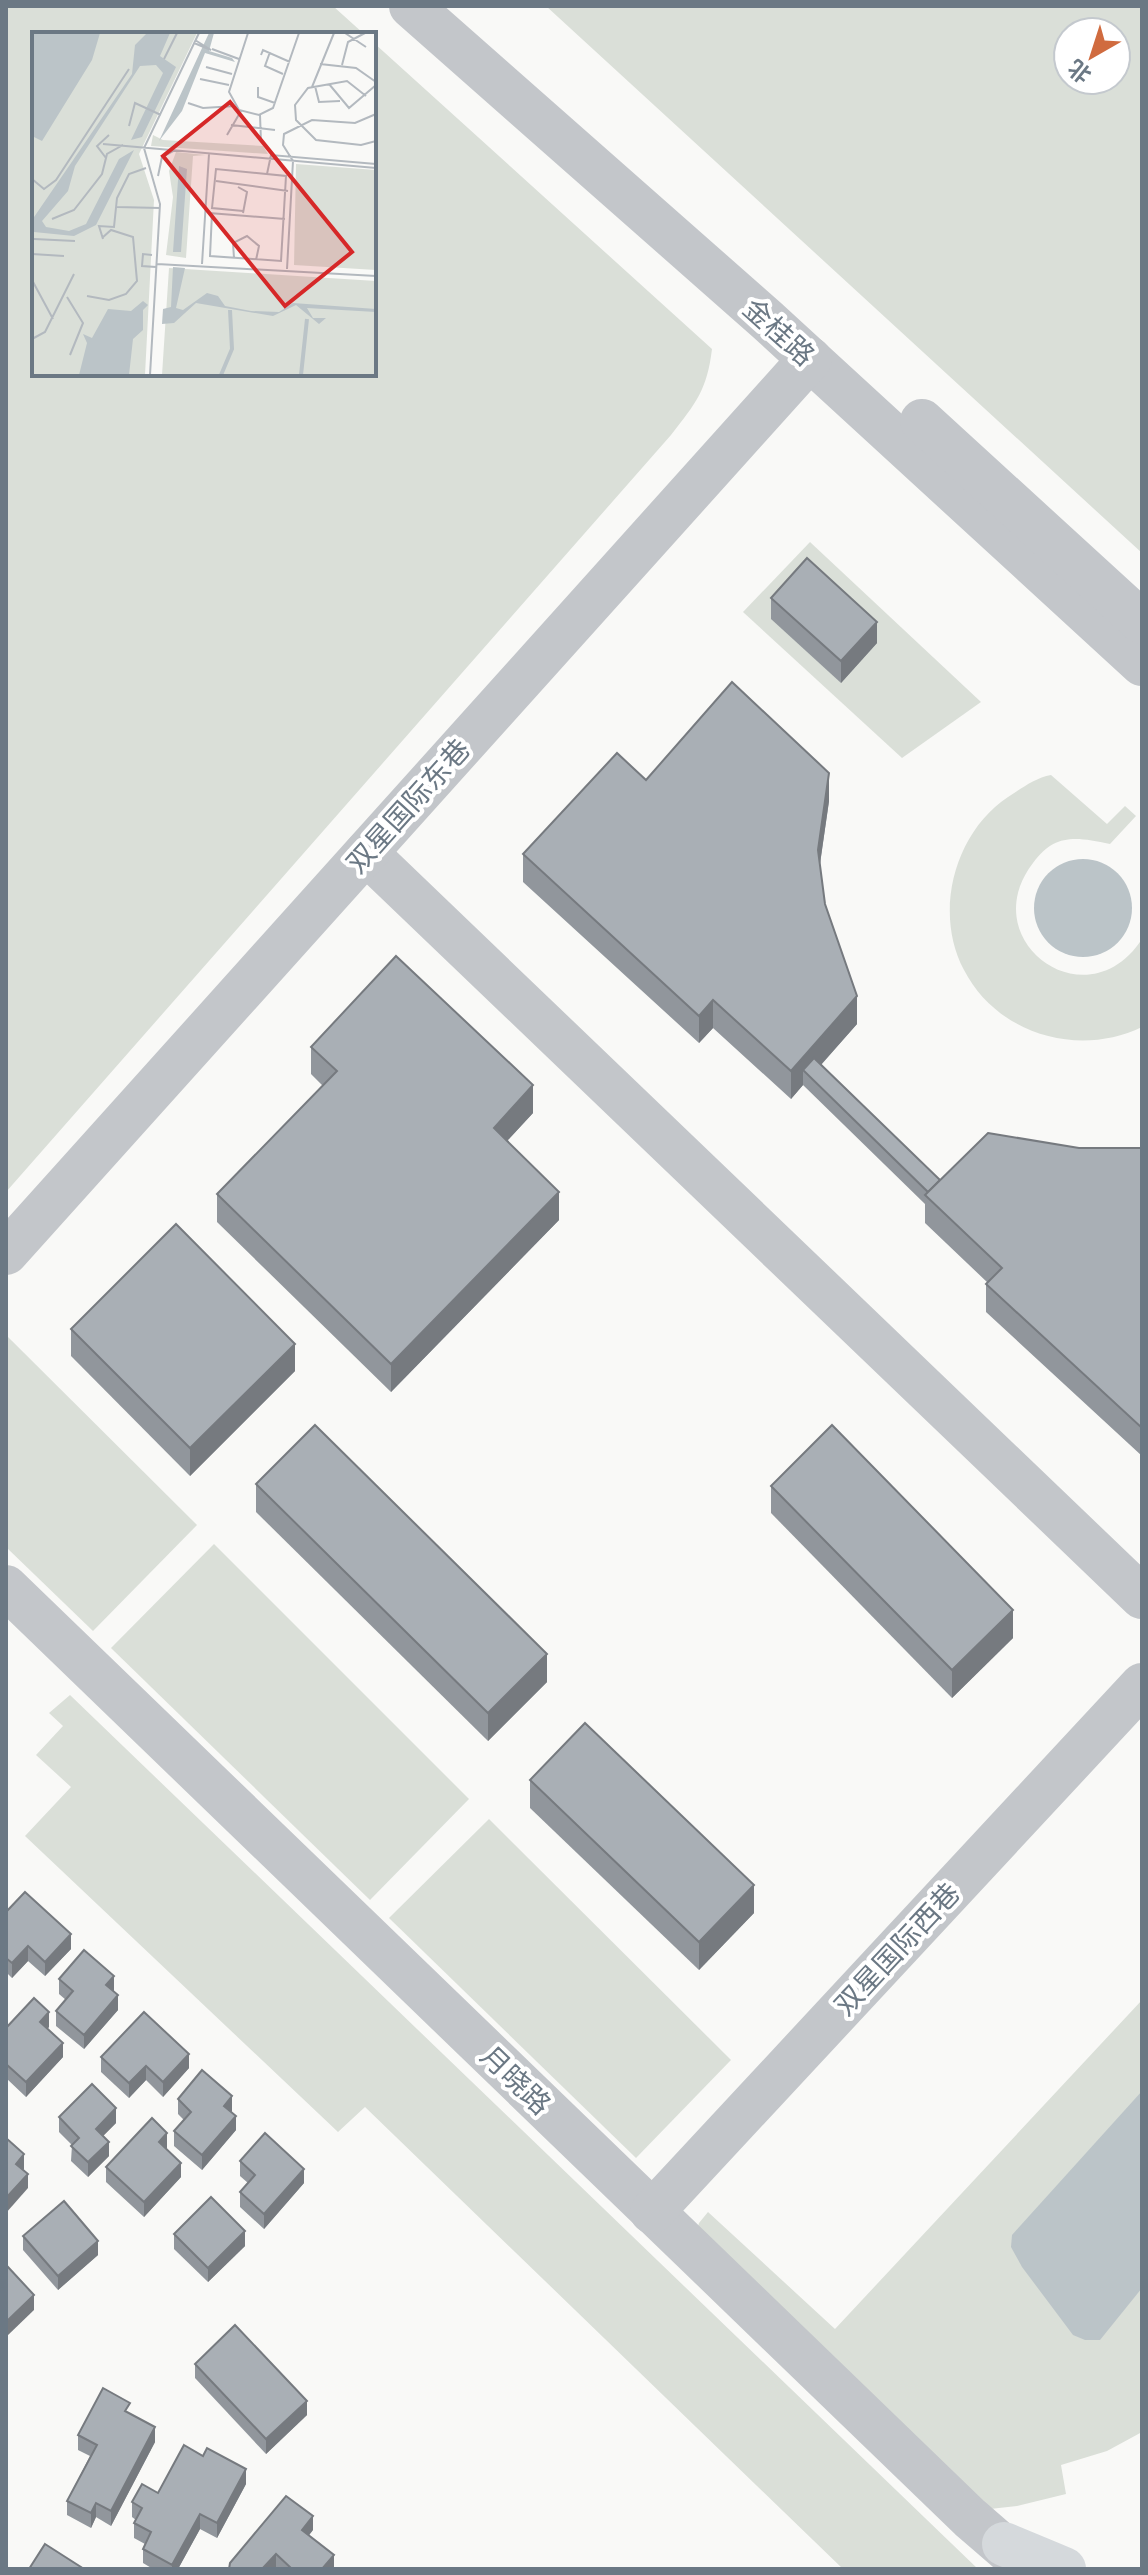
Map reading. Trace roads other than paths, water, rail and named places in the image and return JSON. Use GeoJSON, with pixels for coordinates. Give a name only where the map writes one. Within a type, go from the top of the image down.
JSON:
{"type":"FeatureCollection","features":[{"type":"Feature","properties":{"kind":"main road"},"geometry":{"type":"LineString","coordinates":[[1017,2557],[1064,2569]]}},
{"type":"Feature","properties":{"kind":"street","name":"金桂路"},"geometry":{"type":"LineString","coordinates":[[411,6],[810,359],[1142,664]]}},
{"type":"Feature","properties":{"kind":"street","name":"金桂路"},"geometry":{"type":"LineString","coordinates":[[456,6],[787,297],[1142,622]]}},
{"type":"Feature","properties":{"kind":"street","name":"双星国际东巷"},"geometry":{"type":"LineString","coordinates":[[6,1253],[810,359]]}},
{"type":"Feature","properties":{"kind":"street"},"geometry":{"type":"LineString","coordinates":[[366,853],[1142,1597]]}},
{"type":"Feature","properties":{"kind":"street","name":"月晓路"},"geometry":{"type":"LineString","coordinates":[[6,1587],[970,2518],[1017,2557]]}},
{"type":"Feature","properties":{"kind":"street","name":"双星国际西巷"},"geometry":{"type":"LineString","coordinates":[[652,2212],[1142,1685]]}}]}
